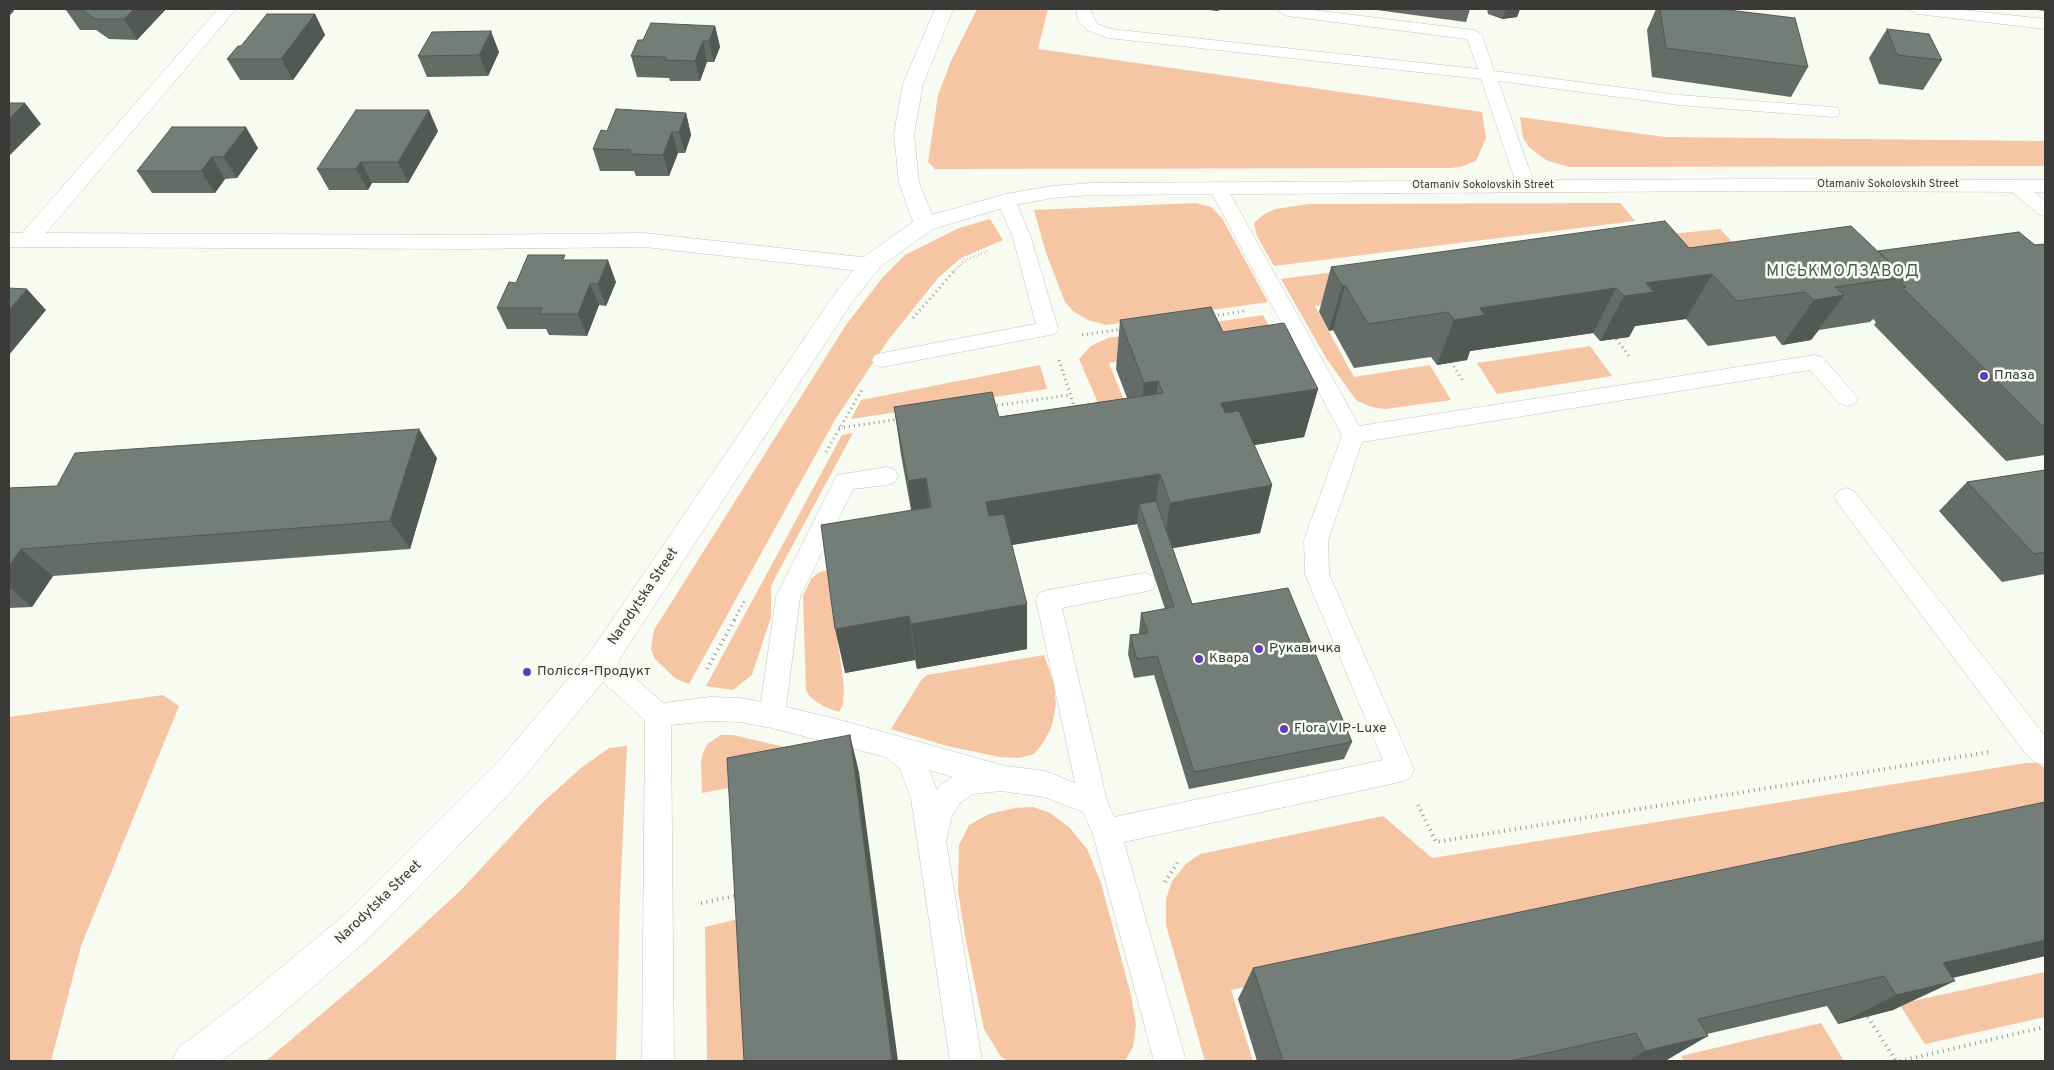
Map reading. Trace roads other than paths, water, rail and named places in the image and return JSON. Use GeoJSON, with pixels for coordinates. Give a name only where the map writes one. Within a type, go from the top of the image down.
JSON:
{"type":"FeatureCollection","features":[{"type":"Feature","properties":{"kind":"street"},"geometry":{"type":"LineString","coordinates":[[18,240],[227,9]]}},
{"type":"Feature","properties":{"kind":"street"},"geometry":{"type":"LineString","coordinates":[[925,224],[909,183],[904,134],[913,84],[944,9]]}},
{"type":"Feature","properties":{"kind":"street","name":"Otamaniv Sokolovskih Street"},"geometry":{"type":"LineString","coordinates":[[925,224],[1006,200],[1052,192],[1091,190],[1526,186],[2045,186]]}},
{"type":"Feature","properties":{"kind":"street","name":"Narodytska Street"},"geometry":{"type":"LineString","coordinates":[[191,1061],[256,1012],[355,928],[444,841],[509,772],[600,663],[844,297],[870,265],[925,224]]}},
{"type":"Feature","properties":{"kind":"street"},"geometry":{"type":"LineString","coordinates":[[18,240],[464,242],[644,240],[870,265]]}},
{"type":"Feature","properties":{"kind":"lane"},"geometry":{"type":"LineString","coordinates":[[1083,9],[1086,20],[1092,28],[1108,33],[1488,74],[1679,100],[1832,112]]}},
{"type":"Feature","properties":{"kind":"lane"},"geometry":{"type":"LineString","coordinates":[[1288,9],[1287,11],[1474,35],[1526,186]]}},
{"type":"Feature","properties":{"kind":"lane"},"geometry":{"type":"LineString","coordinates":[[1917,9],[2045,24]]}},
{"type":"Feature","properties":{"kind":"lane"},"geometry":{"type":"LineString","coordinates":[[2016,186],[2045,210]]}},
{"type":"Feature","properties":{"kind":"lane"},"geometry":{"type":"LineString","coordinates":[[1107,832],[1400,769],[1317,574],[1316,540],[1352,435],[1218,188]]}},
{"type":"Feature","properties":{"kind":"lane"},"geometry":{"type":"LineString","coordinates":[[882,360],[1050,334],[1022,238],[1006,200]]}},
{"type":"Feature","properties":{"kind":"lane"},"geometry":{"type":"LineString","coordinates":[[1352,435],[1815,362],[1848,398]]}},
{"type":"Feature","properties":{"kind":"lane"},"geometry":{"type":"LineString","coordinates":[[772,716],[788,597],[846,481],[887,476]]}},
{"type":"Feature","properties":{"kind":"lane"},"geometry":{"type":"LineString","coordinates":[[1846,497],[2041,749]]}},
{"type":"Feature","properties":{"kind":"lane"},"geometry":{"type":"LineString","coordinates":[[1144,583],[1048,600],[1093,802],[1107,832],[1170,1061]]}},
{"type":"Feature","properties":{"kind":"lane"},"geometry":{"type":"LineString","coordinates":[[600,663],[658,715],[710,710],[740,710],[772,716],[1005,779],[1045,784],[1093,802]]}},
{"type":"Feature","properties":{"kind":"lane"},"geometry":{"type":"LineString","coordinates":[[658,715],[658,1061]]}},
{"type":"Feature","properties":{"kind":"lane"},"geometry":{"type":"LineString","coordinates":[[895,748],[910,760],[918,776],[933,850],[966,1061]]}},
{"type":"Feature","properties":{"kind":"lane"},"geometry":{"type":"LineString","coordinates":[[933,850],[938,813],[950,794],[968,782],[1005,779]]}},
{"type":"Feature","properties":{"kind":"place","name":"Плаза"},"geometry":{"type":"Point","coordinates":[1984,376]}},
{"type":"Feature","properties":{"kind":"place","name":"Рукавичка"},"geometry":{"type":"Point","coordinates":[1259,649]}},
{"type":"Feature","properties":{"kind":"place","name":"Квара"},"geometry":{"type":"Point","coordinates":[1199,659]}},
{"type":"Feature","properties":{"kind":"place","name":"Полісся-Продукт"},"geometry":{"type":"Point","coordinates":[527,672]}},
{"type":"Feature","properties":{"kind":"place","name":"Flora VIP-Luxe"},"geometry":{"type":"Point","coordinates":[1284,729]}},
{"type":"Feature","properties":{"kind":"district","name":"МІСЬКМОЛЗАВОД"},"geometry":{"type":"Point","coordinates":[1843,273]}}]}
